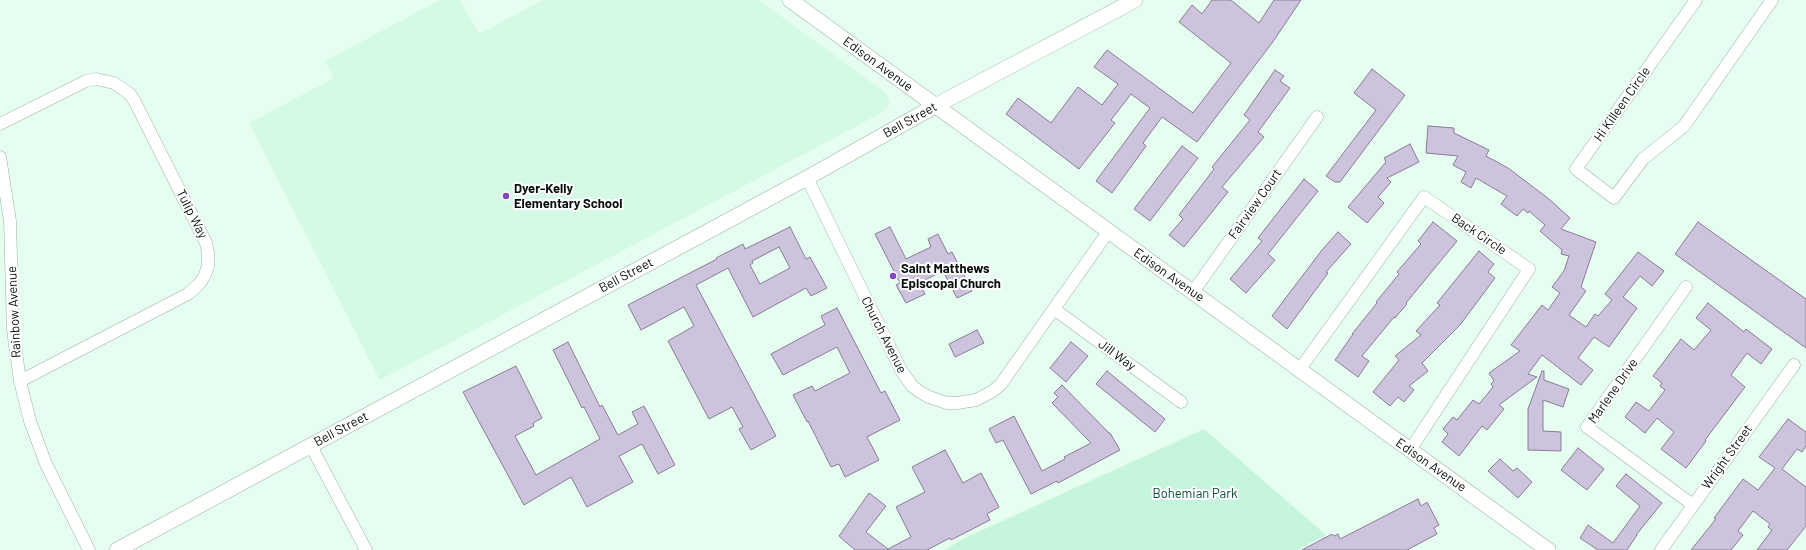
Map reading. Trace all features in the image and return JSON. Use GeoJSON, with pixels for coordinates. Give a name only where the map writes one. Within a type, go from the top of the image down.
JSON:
{"type":"FeatureCollection","features":[{"type":"Feature","properties":{"kind":"street","name":"Edison Avenue"},"geometry":{"type":"LineString","coordinates":[[790,0],[1548,550]]}},
{"type":"Feature","properties":{"kind":"street","name":"Bell Street"},"geometry":{"type":"LineString","coordinates":[[117,550],[807,178],[936,106],[1135,0]]}},
{"type":"Feature","properties":{"kind":"street","name":"Hi Killeen Circle"},"geometry":{"type":"LineString","coordinates":[[1696,0],[1576,169],[1614,198],[1643,159],[1684,126],[1772,0]]}},
{"type":"Feature","properties":{"kind":"street","name":"Tulip Way"},"geometry":{"type":"LineString","coordinates":[[0,124],[86,81],[105,80],[123,88],[135,102],[206,243],[208,252],[208,266],[205,275],[200,283],[188,294],[20,381]]}},
{"type":"Feature","properties":{"kind":"street","name":"Fairview Court"},"geometry":{"type":"LineString","coordinates":[[1193,292],[1317,117]]}},
{"type":"Feature","properties":{"kind":"street","name":"Rainbow Avenue"},"geometry":{"type":"LineString","coordinates":[[0,157],[10,221],[13,330],[20,381],[30,420],[46,464],[89,550]]}},
{"type":"Feature","properties":{"kind":"street","name":"Church Avenue"},"geometry":{"type":"LineString","coordinates":[[807,178],[901,370],[912,386],[929,397],[947,403],[976,400],[993,391],[1005,379],[1108,232]]}},
{"type":"Feature","properties":{"kind":"street","name":"Back Circle"},"geometry":{"type":"LineString","coordinates":[[1300,369],[1424,197],[1530,269],[1410,450]]}},
{"type":"Feature","properties":{"kind":"street","name":"Marlene Drive"},"geometry":{"type":"LineString","coordinates":[[1686,287],[1587,427],[1693,505]]}},
{"type":"Feature","properties":{"kind":"street","name":"Jill Way"},"geometry":{"type":"LineString","coordinates":[[1054,308],[1181,402]]}},
{"type":"Feature","properties":{"kind":"street","name":"Wright Street"},"geometry":{"type":"LineString","coordinates":[[1661,550],[1794,365]]}},
{"type":"Feature","properties":{"kind":"street"},"geometry":{"type":"LineString","coordinates":[[311,446],[366,550]]}},
{"type":"Feature","properties":{"kind":"shaded area","name":"Dyer-Kelly Elementary School"},"geometry":{"type":"Polygon","coordinates":[[[440,0],[460,0],[479,34],[543,0],[759,0],[882,90],[887,95],[890,104],[883,112],[380,380],[249,123],[334,78],[325,61],[440,0]]]}},
{"type":"Feature","properties":{"kind":"green space","name":"Bohemian Park"},"geometry":{"type":"Polygon","coordinates":[[[1204,429],[1326,535],[1297,550],[944,550],[967,537],[1204,429]]]}},
{"type":"Feature","properties":{"kind":"building"},"geometry":{"type":"Polygon","coordinates":[[[1212,0],[1231,0],[1259,23],[1274,0],[1301,0],[1272,43],[1197,142],[1162,117],[1143,143],[1146,146],[1112,193],[1096,181],[1150,108],[1131,94],[1111,120],[1115,123],[1079,169],[1006,114],[1018,98],[1051,123],[1078,87],[1102,105],[1118,84],[1094,67],[1107,50],[1193,113],[1231,63],[1179,22],[1192,5],[1202,14],[1212,0]]]}},
{"type":"Feature","properties":{"kind":"building"},"geometry":{"type":"Polygon","coordinates":[[[1372,69],[1405,95],[1340,182],[1335,182],[1326,176],[1376,110],[1354,93],[1372,69]]]}},
{"type":"Feature","properties":{"kind":"building"},"geometry":{"type":"Polygon","coordinates":[[[1275,70],[1284,76],[1280,81],[1290,88],[1258,132],[1264,137],[1222,187],[1228,192],[1184,247],[1169,235],[1183,219],[1179,215],[1214,169],[1212,167],[1250,120],[1244,115],[1275,70]]]}},
{"type":"Feature","properties":{"kind":"building"},"geometry":{"type":"Polygon","coordinates":[[[1428,126],[1454,128],[1454,133],[1489,150],[1486,156],[1508,168],[1549,199],[1570,218],[1561,229],[1596,242],[1581,287],[1586,291],[1569,315],[1586,327],[1595,314],[1598,316],[1612,300],[1605,294],[1638,252],[1664,271],[1652,286],[1640,276],[1623,297],[1637,308],[1609,347],[1594,337],[1578,358],[1593,370],[1581,385],[1542,355],[1528,374],[1537,377],[1499,405],[1504,409],[1487,430],[1482,426],[1459,456],[1442,442],[1448,434],[1443,429],[1453,417],[1457,420],[1473,400],[1479,404],[1493,387],[1491,384],[1494,381],[1489,373],[1520,351],[1511,345],[1542,305],[1548,310],[1560,293],[1552,287],[1564,271],[1569,256],[1561,254],[1562,250],[1540,231],[1545,225],[1529,211],[1528,213],[1523,209],[1517,216],[1501,204],[1507,196],[1476,178],[1471,188],[1461,182],[1466,172],[1453,165],[1458,156],[1426,153],[1428,126]]]}},
{"type":"Feature","properties":{"kind":"building"},"geometry":{"type":"Polygon","coordinates":[[[1410,144],[1419,162],[1387,178],[1391,182],[1378,197],[1384,203],[1367,223],[1348,207],[1386,162],[1384,158],[1410,144]]]}},
{"type":"Feature","properties":{"kind":"building"},"geometry":{"type":"Polygon","coordinates":[[[1182,146],[1198,158],[1150,221],[1134,209],[1182,146]]]}},
{"type":"Feature","properties":{"kind":"building"},"geometry":{"type":"Polygon","coordinates":[[[1304,179],[1318,191],[1268,254],[1275,260],[1246,293],[1230,279],[1262,241],[1258,238],[1304,179]]]}},
{"type":"Feature","properties":{"kind":"building"},"geometry":{"type":"Polygon","coordinates":[[[1433,222],[1457,241],[1406,303],[1407,304],[1395,318],[1394,317],[1362,356],[1369,361],[1358,377],[1335,360],[1352,334],[1399,274],[1397,272],[1421,244],[1418,241],[1433,222]]]}},
{"type":"Feature","properties":{"kind":"building"},"geometry":{"type":"Polygon","coordinates":[[[1698,222],[1806,299],[1806,348],[1675,254],[1698,222]]]}},
{"type":"Feature","properties":{"kind":"building"},"geometry":{"type":"Polygon","coordinates":[[[790,227],[806,259],[810,257],[827,288],[811,296],[806,288],[753,317],[728,268],[696,285],[776,436],[751,450],[739,429],[743,427],[732,407],[709,419],[668,341],[694,326],[684,307],[641,330],[628,305],[743,244],[745,249],[790,227]],[[779,247],[752,261],[753,263],[750,265],[760,284],[790,268],[779,247]]]}},
{"type":"Feature","properties":{"kind":"building"},"geometry":{"type":"Polygon","coordinates":[[[890,227],[906,259],[931,247],[928,239],[938,234],[948,254],[952,252],[972,291],[957,298],[943,271],[919,283],[925,294],[906,303],[896,285],[900,283],[875,234],[890,227]]]}},
{"type":"Feature","properties":{"kind":"building"},"geometry":{"type":"Polygon","coordinates":[[[1338,232],[1351,244],[1326,272],[1328,273],[1287,329],[1272,316],[1322,250],[1338,232]]]}},
{"type":"Feature","properties":{"kind":"building"},"geometry":{"type":"Polygon","coordinates":[[[1479,251],[1494,264],[1488,272],[1495,278],[1460,325],[1422,363],[1428,371],[1409,386],[1414,390],[1404,402],[1398,397],[1390,406],[1373,392],[1399,360],[1395,356],[1421,335],[1416,331],[1440,305],[1437,303],[1479,251]]]}},
{"type":"Feature","properties":{"kind":"building"},"geometry":{"type":"Polygon","coordinates":[[[1708,303],[1744,332],[1746,329],[1772,349],[1761,364],[1747,353],[1731,375],[1745,387],[1686,468],[1661,449],[1674,432],[1657,418],[1645,433],[1625,417],[1636,402],[1649,411],[1665,390],[1660,386],[1662,383],[1653,376],[1681,339],[1694,350],[1711,330],[1696,318],[1708,303]]]}},
{"type":"Feature","properties":{"kind":"building"},"geometry":{"type":"Polygon","coordinates":[[[837,308],[881,393],[885,391],[900,420],[867,437],[879,460],[845,477],[839,464],[831,467],[793,395],[812,386],[815,391],[850,373],[837,347],[783,375],[771,354],[825,325],[821,316],[837,308]]]}},
{"type":"Feature","properties":{"kind":"building"},"geometry":{"type":"Polygon","coordinates":[[[977,330],[984,343],[955,357],[949,344],[977,330]]]}},
{"type":"Feature","properties":{"kind":"building"},"geometry":{"type":"Polygon","coordinates":[[[568,342],[600,407],[602,405],[618,435],[638,424],[632,412],[644,406],[675,465],[658,474],[642,444],[619,456],[633,482],[587,507],[571,477],[524,505],[463,392],[516,366],[542,418],[533,423],[534,426],[515,436],[536,475],[600,439],[584,407],[582,408],[553,350],[568,342]]]}},
{"type":"Feature","properties":{"kind":"building"},"geometry":{"type":"Polygon","coordinates":[[[1071,342],[1088,356],[1066,382],[1050,368],[1071,342]]]}},
{"type":"Feature","properties":{"kind":"building"},"geometry":{"type":"Polygon","coordinates":[[[1107,371],[1165,419],[1155,432],[1096,384],[1107,371]]]}},
{"type":"Feature","properties":{"kind":"building"},"geometry":{"type":"Polygon","coordinates":[[[1542,371],[1544,371],[1544,380],[1569,389],[1563,407],[1543,400],[1543,431],[1561,432],[1561,451],[1528,450],[1528,409],[1542,371]]]}},
{"type":"Feature","properties":{"kind":"building"},"geometry":{"type":"Polygon","coordinates":[[[1062,385],[1110,433],[1120,450],[1058,483],[1057,481],[1031,494],[1003,440],[996,443],[989,429],[1014,416],[1042,471],[1065,459],[1064,457],[1091,443],[1052,403],[1058,397],[1054,393],[1062,385]]]}},
{"type":"Feature","properties":{"kind":"building"},"geometry":{"type":"Polygon","coordinates":[[[1788,419],[1806,432],[1806,446],[1802,452],[1797,449],[1782,469],[1806,487],[1806,526],[1787,550],[1757,550],[1772,530],[1768,527],[1770,524],[1753,511],[1738,531],[1743,535],[1731,550],[1691,550],[1716,519],[1714,518],[1743,479],[1758,490],[1775,468],[1759,457],[1788,419]]]}},
{"type":"Feature","properties":{"kind":"building"},"geometry":{"type":"Polygon","coordinates":[[[1578,448],[1604,469],[1587,490],[1561,470],[1578,448]]]}},
{"type":"Feature","properties":{"kind":"building"},"geometry":{"type":"Polygon","coordinates":[[[945,450],[963,483],[981,473],[999,507],[987,514],[990,520],[951,540],[950,538],[927,550],[855,550],[839,536],[869,493],[886,506],[866,532],[888,549],[911,537],[896,507],[925,492],[912,467],[945,450]]]}},
{"type":"Feature","properties":{"kind":"building"},"geometry":{"type":"Polygon","coordinates":[[[1500,459],[1513,471],[1517,468],[1532,482],[1518,498],[1488,471],[1500,459]]]}},
{"type":"Feature","properties":{"kind":"building"},"geometry":{"type":"Polygon","coordinates":[[[1626,474],[1662,503],[1636,535],[1627,550],[1598,550],[1580,538],[1588,525],[1613,543],[1640,506],[1616,486],[1626,474]]]}},
{"type":"Feature","properties":{"kind":"building"},"geometry":{"type":"Polygon","coordinates":[[[1418,499],[1421,506],[1427,502],[1439,525],[1434,528],[1437,534],[1407,550],[1302,550],[1332,534],[1334,536],[1338,534],[1340,539],[1418,499]]]}},
{"type":"Feature","properties":{"kind":"place","name":"Dyer-Kelly Elementary School"},"geometry":{"type":"Point","coordinates":[506,196]}},
{"type":"Feature","properties":{"kind":"place","name":"Saint Matthews Episcopal Church"},"geometry":{"type":"Point","coordinates":[893,276]}}]}
